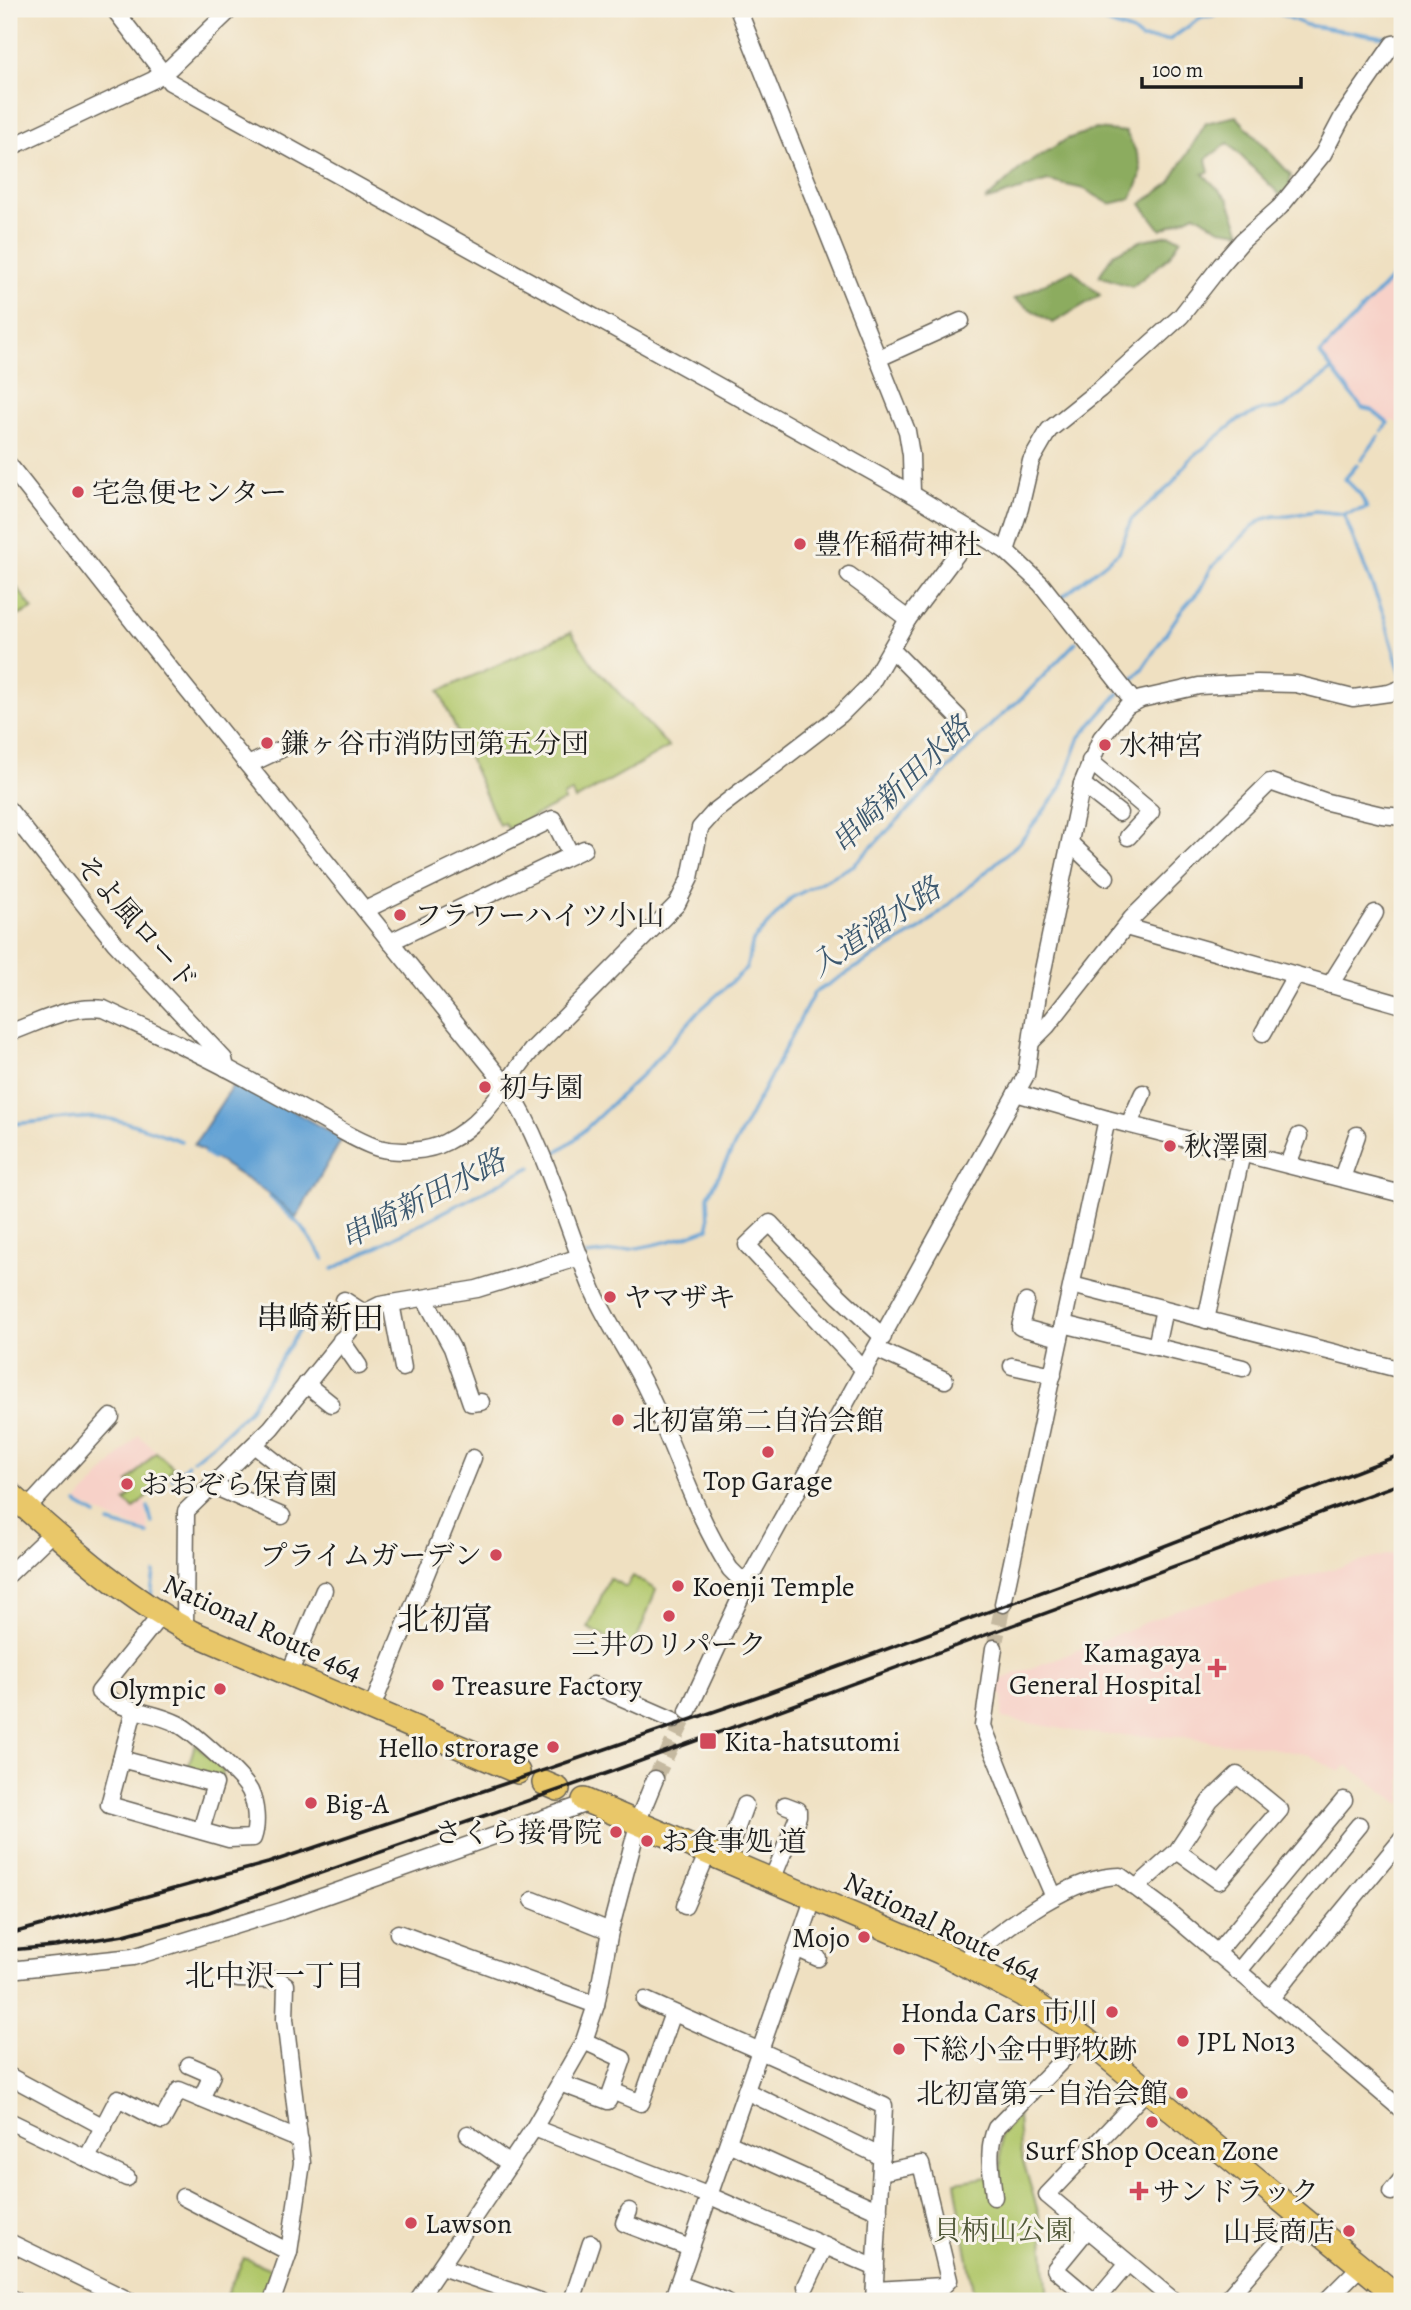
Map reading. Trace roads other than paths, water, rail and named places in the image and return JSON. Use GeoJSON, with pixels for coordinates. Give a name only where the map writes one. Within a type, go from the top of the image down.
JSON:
{"type":"FeatureCollection","features":[{"type":"Feature","properties":{"kind":"highway","name":"National Route 464"},"geometry":{"type":"LineString","coordinates":[[9,1493],[129,1595],[160,1616],[184,1629],[518,1772]]}},
{"type":"Feature","properties":{"kind":"highway","name":"National Route 464"},"geometry":{"type":"LineString","coordinates":[[587,1801],[962,1962],[1023,1995],[1084,2038],[1402,2300]]}},
{"type":"Feature","properties":{"kind":"street"},"geometry":{"type":"LineString","coordinates":[[114,9],[170,82],[912,494],[1006,551],[1041,584],[1134,702]]}},
{"type":"Feature","properties":{"kind":"street"},"geometry":{"type":"LineString","coordinates":[[9,148],[162,74],[231,9]]}},
{"type":"Feature","properties":{"kind":"street"},"geometry":{"type":"LineString","coordinates":[[738,9],[907,431],[912,494]]}},
{"type":"Feature","properties":{"kind":"street"},"geometry":{"type":"LineString","coordinates":[[1006,551],[1031,461],[1049,430],[1100,390],[1181,316],[1242,241],[1280,207],[1306,176],[1323,154],[1343,116],[1393,44],[1402,43]]}},
{"type":"Feature","properties":{"kind":"street"},"geometry":{"type":"LineString","coordinates":[[879,358],[961,321]]}},
{"type":"Feature","properties":{"kind":"street"},"geometry":{"type":"LineString","coordinates":[[9,465],[506,1085],[530,1131],[598,1302],[627,1349],[646,1387],[671,1440],[694,1503],[730,1569],[738,1577],[749,1580]]}},
{"type":"Feature","properties":{"kind":"street"},"geometry":{"type":"LineString","coordinates":[[9,1033],[72,1010],[91,1007],[104,1009],[226,1068],[362,1142],[393,1150],[428,1149],[444,1144],[487,1112],[509,1077],[531,1051],[677,904],[690,878],[700,828],[715,811],[840,715],[870,685],[908,619],[974,531]]}},
{"type":"Feature","properties":{"kind":"street"},"geometry":{"type":"LineString","coordinates":[[849,575],[908,619]]}},
{"type":"Feature","properties":{"kind":"street"},"geometry":{"type":"LineString","coordinates":[[892,650],[959,718]]}},
{"type":"Feature","properties":{"kind":"street"},"geometry":{"type":"LineString","coordinates":[[688,1711],[749,1580],[1026,1075],[1038,994],[1082,784],[1101,738],[1117,717],[1134,702],[1187,687],[1296,684],[1353,698],[1389,694],[1402,688]]}},
{"type":"Feature","properties":{"kind":"street"},"geometry":{"type":"LineString","coordinates":[[248,765],[286,747]]}},
{"type":"Feature","properties":{"kind":"street"},"geometry":{"type":"LineString","coordinates":[[1090,761],[1151,812],[1128,837]]}},
{"type":"Feature","properties":{"kind":"street"},"geometry":{"type":"LineString","coordinates":[[1031,1042],[1047,1026],[1126,927],[1193,856],[1270,782],[1327,802],[1402,817]]}},
{"type":"Feature","properties":{"kind":"street"},"geometry":{"type":"LineString","coordinates":[[1082,784],[1118,813]]}},
{"type":"Feature","properties":{"kind":"street","name":"そよ風ロード"},"geometry":{"type":"LineString","coordinates":[[9,810],[115,943],[224,1059],[226,1068]]}},
{"type":"Feature","properties":{"kind":"street"},"geometry":{"type":"LineString","coordinates":[[365,910],[561,815],[577,852],[390,942]]}},
{"type":"Feature","properties":{"kind":"street"},"geometry":{"type":"LineString","coordinates":[[1071,844],[1106,877]]}},
{"type":"Feature","properties":{"kind":"street"},"geometry":{"type":"LineString","coordinates":[[1330,985],[1375,913]]}},
{"type":"Feature","properties":{"kind":"street"},"geometry":{"type":"LineString","coordinates":[[1126,927],[1402,1005]]}},
{"type":"Feature","properties":{"kind":"street"},"geometry":{"type":"LineString","coordinates":[[1263,1033],[1295,976]]}},
{"type":"Feature","properties":{"kind":"street"},"geometry":{"type":"LineString","coordinates":[[1016,1093],[1107,1119],[1402,1194]]}},
{"type":"Feature","properties":{"kind":"street"},"geometry":{"type":"LineString","coordinates":[[1129,1124],[1143,1094]]}},
{"type":"Feature","properties":{"kind":"street"},"geometry":{"type":"LineString","coordinates":[[1003,1604],[1107,1119]]}},
{"type":"Feature","properties":{"kind":"street"},"geometry":{"type":"LineString","coordinates":[[1342,1178],[1357,1135]]}},
{"type":"Feature","properties":{"kind":"street"},"geometry":{"type":"LineString","coordinates":[[1288,1164],[1299,1136]]}},
{"type":"Feature","properties":{"kind":"street"},"geometry":{"type":"LineString","coordinates":[[1206,1320],[1242,1153]]}},
{"type":"Feature","properties":{"kind":"street"},"geometry":{"type":"LineString","coordinates":[[865,1371],[747,1245],[770,1223],[880,1343],[946,1380]]}},
{"type":"Feature","properties":{"kind":"street"},"geometry":{"type":"LineString","coordinates":[[184,1629],[185,1519],[190,1505],[271,1428],[365,1313],[380,1305],[477,1289],[580,1256]]}},
{"type":"Feature","properties":{"kind":"street"},"geometry":{"type":"LineString","coordinates":[[1072,1285],[1402,1370]]}},
{"type":"Feature","properties":{"kind":"street"},"geometry":{"type":"LineString","coordinates":[[425,1299],[452,1348],[471,1403],[481,1402]]}},
{"type":"Feature","properties":{"kind":"street"},"geometry":{"type":"LineString","coordinates":[[344,1300],[365,1313]]}},
{"type":"Feature","properties":{"kind":"street"},"geometry":{"type":"LineString","coordinates":[[1026,1302],[1020,1327],[1062,1331],[1156,1347],[1243,1368]]}},
{"type":"Feature","properties":{"kind":"street"},"geometry":{"type":"LineString","coordinates":[[391,1303],[403,1368]]}},
{"type":"Feature","properties":{"kind":"street"},"geometry":{"type":"LineString","coordinates":[[1156,1347],[1164,1309]]}},
{"type":"Feature","properties":{"kind":"street"},"geometry":{"type":"LineString","coordinates":[[341,1340],[359,1366]]}},
{"type":"Feature","properties":{"kind":"street"},"geometry":{"type":"LineString","coordinates":[[1012,1366],[1053,1375]]}},
{"type":"Feature","properties":{"kind":"street"},"geometry":{"type":"LineString","coordinates":[[306,1384],[331,1404]]}},
{"type":"Feature","properties":{"kind":"street"},"geometry":{"type":"LineString","coordinates":[[27,1509],[111,1417]]}},
{"type":"Feature","properties":{"kind":"street"},"geometry":{"type":"LineString","coordinates":[[254,1445],[296,1478]]}},
{"type":"Feature","properties":{"kind":"street"},"geometry":{"type":"LineString","coordinates":[[371,1710],[473,1458]]}},
{"type":"Feature","properties":{"kind":"street"},"geometry":{"type":"LineString","coordinates":[[211,1485],[282,1516]]}},
{"type":"Feature","properties":{"kind":"street"},"geometry":{"type":"LineString","coordinates":[[9,1574],[53,1532]]}},
{"type":"Feature","properties":{"kind":"street"},"geometry":{"type":"LineString","coordinates":[[289,1674],[324,1590]]}},
{"type":"Feature","properties":{"kind":"street"},"geometry":{"type":"LineString","coordinates":[[134,1710],[108,1805],[229,1839],[253,1838],[257,1826],[250,1790],[224,1762],[178,1724],[134,1710],[112,1703],[99,1692],[160,1616]]}},
{"type":"Feature","properties":{"kind":"street"},"geometry":{"type":"LineString","coordinates":[[994,1648],[983,1727],[1054,1897]]}},
{"type":"Feature","properties":{"kind":"street"},"geometry":{"type":"LineString","coordinates":[[593,1685],[673,1720]]}},
{"type":"Feature","properties":{"kind":"street"},"geometry":{"type":"LineString","coordinates":[[121,1759],[215,1784],[201,1830]]}},
{"type":"Feature","properties":{"kind":"street"},"geometry":{"type":"LineString","coordinates":[[1137,1887],[1177,1851],[1210,1801],[1237,1775],[1280,1810],[1219,1881],[1177,1851]]}},
{"type":"Feature","properties":{"kind":"street"},"geometry":{"type":"LineString","coordinates":[[417,2301],[534,2128],[584,2041],[596,2005],[610,1931],[638,1823],[655,1779]]}},
{"type":"Feature","properties":{"kind":"street"},"geometry":{"type":"LineString","coordinates":[[1216,1954],[1344,1800]]}},
{"type":"Feature","properties":{"kind":"street"},"geometry":{"type":"LineString","coordinates":[[9,1970],[133,1957],[282,1911],[587,1801]]}},
{"type":"Feature","properties":{"kind":"street"},"geometry":{"type":"LineString","coordinates":[[685,1906],[745,1805]]}},
{"type":"Feature","properties":{"kind":"street"},"geometry":{"type":"LineString","coordinates":[[772,1880],[798,1816],[798,1810],[785,1805]]}},
{"type":"Feature","properties":{"kind":"street"},"geometry":{"type":"LineString","coordinates":[[1238,1972],[1359,1825]]}},
{"type":"Feature","properties":{"kind":"street"},"geometry":{"type":"LineString","coordinates":[[1270,1999],[1402,1839]]}},
{"type":"Feature","properties":{"kind":"street"},"geometry":{"type":"LineString","coordinates":[[962,1962],[1054,1897],[1096,1880],[1121,1876],[1402,2110]]}},
{"type":"Feature","properties":{"kind":"street"},"geometry":{"type":"LineString","coordinates":[[672,2301],[814,1897]]}},
{"type":"Feature","properties":{"kind":"street"},"geometry":{"type":"LineString","coordinates":[[533,1900],[610,1931]]}},
{"type":"Feature","properties":{"kind":"street"},"geometry":{"type":"LineString","coordinates":[[398,1933],[596,2005]]}},
{"type":"Feature","properties":{"kind":"street"},"geometry":{"type":"LineString","coordinates":[[796,1948],[818,1958]]}},
{"type":"Feature","properties":{"kind":"street"},"geometry":{"type":"LineString","coordinates":[[238,1979],[279,1980],[286,1985],[285,2018],[302,2163],[289,2252],[272,2301]]}},
{"type":"Feature","properties":{"kind":"street"},"geometry":{"type":"LineString","coordinates":[[645,2000],[884,2106],[881,2164],[879,2211],[876,2268],[874,2295],[943,2286],[949,2280],[921,2164],[881,2164],[746,2091]]}},
{"type":"Feature","properties":{"kind":"street"},"geometry":{"type":"LineString","coordinates":[[611,2091],[641,2103],[673,2013]]}},
{"type":"Feature","properties":{"kind":"street"},"geometry":{"type":"LineString","coordinates":[[994,2197],[990,2152],[991,2138],[996,2128],[1084,2038]]}},
{"type":"Feature","properties":{"kind":"street"},"geometry":{"type":"LineString","coordinates":[[560,2083],[608,2101],[623,2059],[584,2041]]}},
{"type":"Feature","properties":{"kind":"street"},"geometry":{"type":"LineString","coordinates":[[189,2065],[212,2075],[201,2099]]}},
{"type":"Feature","properties":{"kind":"street"},"geometry":{"type":"LineString","coordinates":[[9,2076],[104,2127]]}},
{"type":"Feature","properties":{"kind":"street"},"geometry":{"type":"LineString","coordinates":[[87,2158],[118,2098],[162,2121],[178,2090],[300,2140]]}},
{"type":"Feature","properties":{"kind":"street"},"geometry":{"type":"LineString","coordinates":[[1147,2090],[1047,2195],[1174,2301]]}},
{"type":"Feature","properties":{"kind":"street"},"geometry":{"type":"LineString","coordinates":[[9,2122],[127,2178]]}},
{"type":"Feature","properties":{"kind":"street"},"geometry":{"type":"LineString","coordinates":[[534,2128],[710,2196],[876,2268]]}},
{"type":"Feature","properties":{"kind":"street"},"geometry":{"type":"LineString","coordinates":[[468,2134],[510,2164]]}},
{"type":"Feature","properties":{"kind":"street"},"geometry":{"type":"LineString","coordinates":[[728,2143],[879,2211]]}},
{"type":"Feature","properties":{"kind":"street"},"geometry":{"type":"LineString","coordinates":[[1391,2192],[1402,2179]]}},
{"type":"Feature","properties":{"kind":"street"},"geometry":{"type":"LineString","coordinates":[[183,2197],[289,2252]]}},
{"type":"Feature","properties":{"kind":"street"},"geometry":{"type":"LineString","coordinates":[[629,2211],[624,2223],[690,2248]]}},
{"type":"Feature","properties":{"kind":"street"},"geometry":{"type":"LineString","coordinates":[[1227,2299],[1300,2215]]}},
{"type":"Feature","properties":{"kind":"street"},"geometry":{"type":"LineString","coordinates":[[1087,2230],[1055,2269],[1094,2301],[1128,2263]]}},
{"type":"Feature","properties":{"kind":"street"},"geometry":{"type":"LineString","coordinates":[[9,2242],[130,2301]]}},
{"type":"Feature","properties":{"kind":"street"},"geometry":{"type":"LineString","coordinates":[[572,2301],[591,2243]]}},
{"type":"Feature","properties":{"kind":"street"},"geometry":{"type":"LineString","coordinates":[[806,2286],[825,2246]]}},
{"type":"Feature","properties":{"kind":"street"},"geometry":{"type":"LineString","coordinates":[[1326,2301],[1362,2266]]}},
{"type":"Feature","properties":{"kind":"street"},"geometry":{"type":"LineString","coordinates":[[440,2267],[519,2298],[540,2301]]}},
{"type":"Feature","properties":{"kind":"street"},"geometry":{"type":"LineString","coordinates":[[678,2284],[725,2301]]}},
{"type":"Feature","properties":{"kind":"street"},"geometry":{"type":"LineString","coordinates":[[9,2297],[17,2301]]}},
{"type":"Feature","properties":{"kind":"water"},"geometry":{"type":"Polygon","coordinates":[[[237,1079],[342,1139],[296,1218],[272,1196],[194,1145],[237,1079]]]}},
{"type":"Feature","properties":{"kind":"waterway"},"geometry":{"type":"LineString","coordinates":[[1091,9],[1104,22],[1133,32],[1141,39],[1169,40],[1202,17],[1213,16],[1223,10],[1241,12],[1249,9]]}},
{"type":"Feature","properties":{"kind":"waterway"},"geometry":{"type":"LineString","coordinates":[[1268,9],[1306,25],[1391,38]]}},
{"type":"Feature","properties":{"kind":"waterway","name":"入道溜水路"},"geometry":{"type":"LineString","coordinates":[[1382,431],[1388,423],[1372,410],[1362,408],[1320,354],[1402,267]]}},
{"type":"Feature","properties":{"kind":"waterway"},"geometry":{"type":"LineString","coordinates":[[1062,597],[1119,552],[1131,520],[1172,484],[1189,460],[1238,420],[1262,410],[1284,407],[1332,370]]}},
{"type":"Feature","properties":{"kind":"waterway","name":"入道溜水路"},"geometry":{"type":"LineString","coordinates":[[1361,460],[1379,436]]}},
{"type":"Feature","properties":{"kind":"waterway","name":"入道溜水路"},"geometry":{"type":"LineString","coordinates":[[1129,684],[1143,668],[1181,611],[1200,590],[1211,568],[1253,526],[1275,516],[1315,511],[1344,514],[1367,508],[1360,494],[1345,479],[1357,465]]}},
{"type":"Feature","properties":{"kind":"waterway"},"geometry":{"type":"LineString","coordinates":[[1344,515],[1383,613],[1402,678]]}},
{"type":"Feature","properties":{"kind":"waterway","name":"串崎新田水路"},"geometry":{"type":"LineString","coordinates":[[549,1157],[574,1140],[648,1069],[699,1011],[746,969],[753,941],[791,898],[854,865],[1076,642]]}},
{"type":"Feature","properties":{"kind":"waterway","name":"入道溜水路"},"geometry":{"type":"LineString","coordinates":[[586,1255],[648,1246],[709,1228],[708,1196],[814,993],[923,927],[1020,842],[1061,788],[1080,737],[1119,693]]}},
{"type":"Feature","properties":{"kind":"waterway","name":"串崎新田水路"},"geometry":{"type":"LineString","coordinates":[[9,1124],[80,1118],[106,1119],[132,1124],[181,1141]]}},
{"type":"Feature","properties":{"kind":"waterway","name":"串崎新田水路"},"geometry":{"type":"LineString","coordinates":[[205,1153],[213,1159]]}},
{"type":"Feature","properties":{"kind":"waterway","name":"串崎新田水路"},"geometry":{"type":"LineString","coordinates":[[333,1269],[531,1167]]}},
{"type":"Feature","properties":{"kind":"waterway","name":"串崎新田水路"},"geometry":{"type":"LineString","coordinates":[[270,1197],[302,1227],[324,1259]]}},
{"type":"Feature","properties":{"kind":"waterway"},"geometry":{"type":"LineString","coordinates":[[193,1460],[248,1411],[306,1319]]}},
{"type":"Feature","properties":{"kind":"waterway"},"geometry":{"type":"LineString","coordinates":[[172,1479],[188,1464]]}},
{"type":"Feature","properties":{"kind":"waterway"},"geometry":{"type":"LineString","coordinates":[[77,1504],[96,1515]]}},
{"type":"Feature","properties":{"kind":"waterway"},"geometry":{"type":"LineString","coordinates":[[148,1507],[152,1523]]}},
{"type":"Feature","properties":{"kind":"waterway"},"geometry":{"type":"LineString","coordinates":[[109,1523],[148,1534]]}},
{"type":"Feature","properties":{"kind":"waterway"},"geometry":{"type":"LineString","coordinates":[[151,1595],[154,1573]]}},
{"type":"Feature","properties":{"kind":"tunnel"},"geometry":{"type":"LineString","coordinates":[[994,1648],[1003,1604]]}},
{"type":"Feature","properties":{"kind":"tunnel"},"geometry":{"type":"LineString","coordinates":[[655,1779],[688,1711]]}},
{"type":"Feature","properties":{"kind":"railway"},"geometry":{"type":"LineString","coordinates":[[9,1934],[268,1863],[507,1783],[759,1696],[1110,1567],[1402,1454]]}},
{"type":"Feature","properties":{"kind":"railway"},"geometry":{"type":"LineString","coordinates":[[9,1950],[124,1935],[209,1912],[613,1771],[1402,1483]]}},
{"type":"Feature","properties":{"kind":"place","name":"宅急便センター"},"geometry":{"type":"Point","coordinates":[78,492]}},
{"type":"Feature","properties":{"kind":"place","name":"豊作稲荷神社"},"geometry":{"type":"Point","coordinates":[800,544]}},
{"type":"Feature","properties":{"kind":"place","name":"鎌ヶ谷市消防団第五分団"},"geometry":{"type":"Point","coordinates":[267,743]}},
{"type":"Feature","properties":{"kind":"place","name":"水神宮"},"geometry":{"type":"Point","coordinates":[1105,745]}},
{"type":"Feature","properties":{"kind":"place","name":"フラワーハイツ小山"},"geometry":{"type":"Point","coordinates":[400,915]}},
{"type":"Feature","properties":{"kind":"place","name":"初与園"},"geometry":{"type":"Point","coordinates":[485,1087]}},
{"type":"Feature","properties":{"kind":"place","name":"秋澤園"},"geometry":{"type":"Point","coordinates":[1170,1146]}},
{"type":"Feature","properties":{"kind":"place","name":"ヤマザキ"},"geometry":{"type":"Point","coordinates":[610,1297]}},
{"type":"Feature","properties":{"kind":"place","name":"北初富第二自治会館"},"geometry":{"type":"Point","coordinates":[618,1420]}},
{"type":"Feature","properties":{"kind":"place","name":"Top Garage"},"geometry":{"type":"Point","coordinates":[768,1452]}},
{"type":"Feature","properties":{"kind":"place","name":"おおぞら保育園"},"geometry":{"type":"Point","coordinates":[127,1484]}},
{"type":"Feature","properties":{"kind":"place","name":"プライムガーデン"},"geometry":{"type":"Point","coordinates":[496,1555]}},
{"type":"Feature","properties":{"kind":"place","name":"Koenji Temple"},"geometry":{"type":"Point","coordinates":[678,1586]}},
{"type":"Feature","properties":{"kind":"place","name":"三井のリパーク"},"geometry":{"type":"Point","coordinates":[669,1616]}},
{"type":"Feature","properties":{"kind":"place","name":"Kamagaya General Hospital"},"geometry":{"type":"Point","coordinates":[1217,1668]}},
{"type":"Feature","properties":{"kind":"place","name":"Treasure Factory"},"geometry":{"type":"Point","coordinates":[438,1685]}},
{"type":"Feature","properties":{"kind":"place","name":"Olympic"},"geometry":{"type":"Point","coordinates":[220,1689]}},
{"type":"Feature","properties":{"kind":"place","name":"Kita-hatsutomi"},"geometry":{"type":"Point","coordinates":[708,1741]}},
{"type":"Feature","properties":{"kind":"place","name":"Hello strorage"},"geometry":{"type":"Point","coordinates":[553,1747]}},
{"type":"Feature","properties":{"kind":"place","name":"Big-A"},"geometry":{"type":"Point","coordinates":[311,1803]}},
{"type":"Feature","properties":{"kind":"place","name":"さくら接骨院"},"geometry":{"type":"Point","coordinates":[616,1832]}},
{"type":"Feature","properties":{"kind":"place","name":"お食事処 道"},"geometry":{"type":"Point","coordinates":[647,1841]}},
{"type":"Feature","properties":{"kind":"place","name":"Mojo"},"geometry":{"type":"Point","coordinates":[864,1937]}},
{"type":"Feature","properties":{"kind":"place","name":"Honda Cars 市川"},"geometry":{"type":"Point","coordinates":[1112,2012]}},
{"type":"Feature","properties":{"kind":"place","name":"JPL No13"},"geometry":{"type":"Point","coordinates":[1183,2041]}},
{"type":"Feature","properties":{"kind":"place","name":"下総小金中野牧跡"},"geometry":{"type":"Point","coordinates":[899,2049]}},
{"type":"Feature","properties":{"kind":"place","name":"北初富第一自治会館"},"geometry":{"type":"Point","coordinates":[1182,2093]}},
{"type":"Feature","properties":{"kind":"place","name":"Surf Shop Ocean Zone"},"geometry":{"type":"Point","coordinates":[1152,2122]}},
{"type":"Feature","properties":{"kind":"place","name":"サンドラック"},"geometry":{"type":"Point","coordinates":[1139,2191]}},
{"type":"Feature","properties":{"kind":"place","name":"Lawson"},"geometry":{"type":"Point","coordinates":[411,2223]}},
{"type":"Feature","properties":{"kind":"place","name":"山長商店"},"geometry":{"type":"Point","coordinates":[1349,2231]}},
{"type":"Feature","properties":{"kind":"district","name":"串崎新田"},"geometry":{"type":"Point","coordinates":[320,1318]}},
{"type":"Feature","properties":{"kind":"district","name":"北初富"},"geometry":{"type":"Point","coordinates":[445,1619]}},
{"type":"Feature","properties":{"kind":"district","name":"北中沢一丁目"},"geometry":{"type":"Point","coordinates":[275,1976]}},
{"type":"Feature","properties":{"kind":"park label","name":"貝柄山公園"},"geometry":{"type":"Point","coordinates":[1003,2230]}}]}
